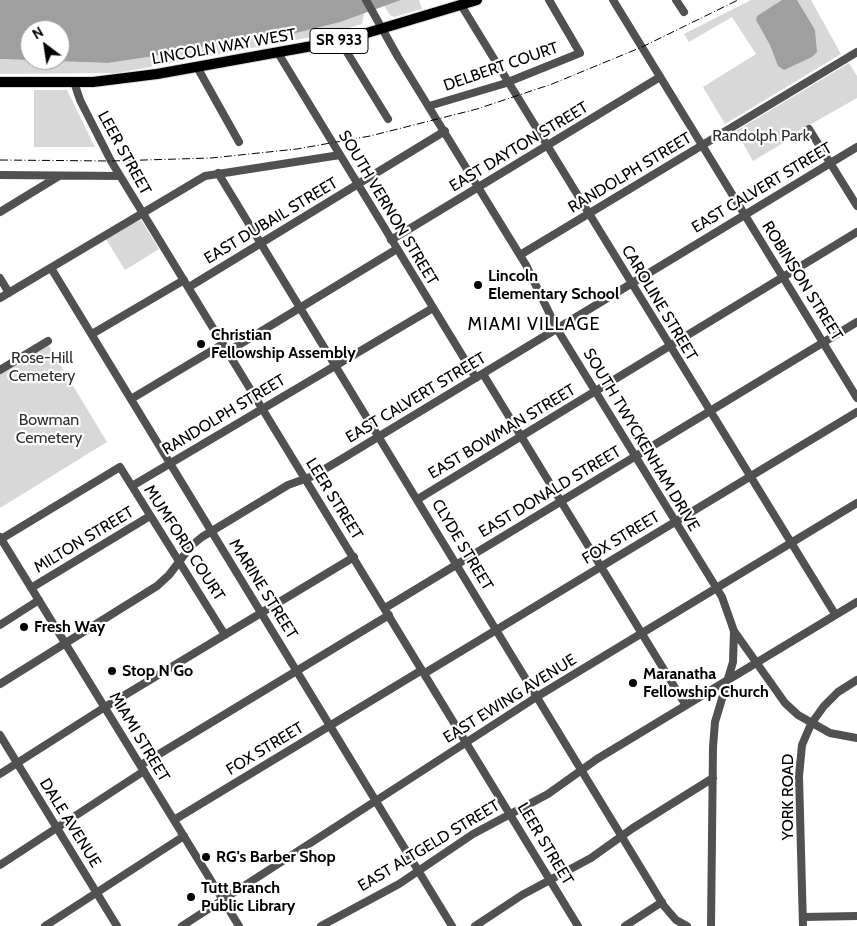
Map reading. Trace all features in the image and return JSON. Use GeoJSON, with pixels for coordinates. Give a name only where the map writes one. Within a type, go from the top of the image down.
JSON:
{"type":"FeatureCollection","features":[{"type":"Feature","properties":{"kind":"main road","name":"LINCOLN WAY WEST"},"geometry":{"type":"LineString","coordinates":[[0,82],[113,81],[197,67],[340,41],[477,0]]}},
{"type":"Feature","properties":{"kind":"street","name":"SOUTH TWYCKENHAM DRIVE"},"geometry":{"type":"LineString","coordinates":[[366,0],[381,28],[520,256],[557,329],[716,588],[726,607],[734,631],[756,661]]}},
{"type":"Feature","properties":{"kind":"street","name":"DELBERT COURT"},"geometry":{"type":"LineString","coordinates":[[429,106],[508,82],[580,53],[549,0]]}},
{"type":"Feature","properties":{"kind":"street","name":"ROBINSON STREET"},"geometry":{"type":"LineString","coordinates":[[612,0],[857,398]]}},
{"type":"Feature","properties":{"kind":"street"},"geometry":{"type":"LineString","coordinates":[[676,0],[684,12]]}},
{"type":"Feature","properties":{"kind":"street","name":"CAROLINE STREET"},"geometry":{"type":"LineString","coordinates":[[461,5],[749,477],[835,614]]}},
{"type":"Feature","properties":{"kind":"street"},"geometry":{"type":"LineString","coordinates":[[340,41],[388,119]]}},
{"type":"Feature","properties":{"kind":"street","name":"RANDOLPH STREET"},"geometry":{"type":"LineString","coordinates":[[520,256],[857,52]]}},
{"type":"Feature","properties":{"kind":"street","name":"SOUTH VERNON STREET"},"geometry":{"type":"LineString","coordinates":[[278,53],[396,249],[433,308],[521,436],[685,704]]}},
{"type":"Feature","properties":{"kind":"street"},"geometry":{"type":"LineString","coordinates":[[197,67],[239,142]]}},
{"type":"Feature","properties":{"kind":"street","name":"EAST DAYTON STREET"},"geometry":{"type":"LineString","coordinates":[[391,240],[660,76]]}},
{"type":"Feature","properties":{"kind":"street","name":"LEER STREET"},"geometry":{"type":"LineString","coordinates":[[74,82],[83,107],[142,214],[189,287],[578,926]]}},
{"type":"Feature","properties":{"kind":"street"},"geometry":{"type":"LineString","coordinates":[[809,129],[857,206]]}},
{"type":"Feature","properties":{"kind":"street","name":"EAST DUBAIL STREET"},"geometry":{"type":"LineString","coordinates":[[189,287],[444,131]]}},
{"type":"Feature","properties":{"kind":"street","name":"EAST CALVERT STREET"},"geometry":{"type":"LineString","coordinates":[[0,684],[157,586],[191,546],[212,531],[288,485],[306,479],[379,436],[857,147]]}},
{"type":"Feature","properties":{"kind":"street"},"geometry":{"type":"LineString","coordinates":[[0,298],[205,176],[340,155]]}},
{"type":"Feature","properties":{"kind":"street","name":"CLYDE STREET"},"geometry":{"type":"LineString","coordinates":[[218,173],[662,902],[672,916],[687,926]]}},
{"type":"Feature","properties":{"kind":"street"},"geometry":{"type":"LineString","coordinates":[[0,174],[120,176]]}},
{"type":"Feature","properties":{"kind":"street"},"geometry":{"type":"LineString","coordinates":[[0,212],[60,176]]}},
{"type":"Feature","properties":{"kind":"street","name":"EAST BOWMAN STREET"},"geometry":{"type":"LineString","coordinates":[[418,499],[857,232]]}},
{"type":"Feature","properties":{"kind":"street"},"geometry":{"type":"LineString","coordinates":[[227,352],[396,249]]}},
{"type":"Feature","properties":{"kind":"street","name":"MARINE STREET"},"geometry":{"type":"LineString","coordinates":[[51,268],[452,926]]}},
{"type":"Feature","properties":{"kind":"street"},"geometry":{"type":"LineString","coordinates":[[0,278],[9,293]]}},
{"type":"Feature","properties":{"kind":"street"},"geometry":{"type":"LineString","coordinates":[[92,334],[184,280]]}},
{"type":"Feature","properties":{"kind":"street","name":"RANDOLPH STREET"},"geometry":{"type":"LineString","coordinates":[[132,486],[433,308]]}},
{"type":"Feature","properties":{"kind":"street","name":"EAST DONALD STREET"},"geometry":{"type":"LineString","coordinates":[[0,865],[142,768],[297,671],[457,564],[857,322]]}},
{"type":"Feature","properties":{"kind":"street"},"geometry":{"type":"LineString","coordinates":[[0,370],[48,341]]}},
{"type":"Feature","properties":{"kind":"street"},"geometry":{"type":"LineString","coordinates":[[131,399],[223,344]]}},
{"type":"Feature","properties":{"kind":"street","name":"FOX STREET"},"geometry":{"type":"LineString","coordinates":[[174,820],[330,726],[497,630],[857,412]]}},
{"type":"Feature","properties":{"kind":"street","name":"MUMFORD COURT"},"geometry":{"type":"LineString","coordinates":[[1,538],[120,467],[225,634]]}},
{"type":"Feature","properties":{"kind":"street","name":"EAST EWING AVENUE"},"geometry":{"type":"LineString","coordinates":[[182,926],[538,696],[857,503]]}},
{"type":"Feature","properties":{"kind":"street","name":"MILTON STREET"},"geometry":{"type":"LineString","coordinates":[[31,588],[150,516]]}},
{"type":"Feature","properties":{"kind":"street","name":"MIAMI STREET"},"geometry":{"type":"LineString","coordinates":[[1,538],[239,926]]}},
{"type":"Feature","properties":{"kind":"street"},"geometry":{"type":"LineString","coordinates":[[0,774],[105,707],[354,557]]}},
{"type":"Feature","properties":{"kind":"street","name":"MILTON STREET"},"geometry":{"type":"LineString","coordinates":[[0,625],[39,600]]}},
{"type":"Feature","properties":{"kind":"street","name":"EAST ALTGELD STREET"},"geometry":{"type":"LineString","coordinates":[[321,926],[420,871],[473,834],[548,794],[582,769],[685,704],[857,602]]}},
{"type":"Feature","properties":{"kind":"street"},"geometry":{"type":"LineString","coordinates":[[711,926],[715,722],[733,662],[734,631]]}},
{"type":"Feature","properties":{"kind":"street"},"geometry":{"type":"LineString","coordinates":[[756,661],[785,703],[811,724],[830,733],[857,738]]}},
{"type":"Feature","properties":{"kind":"street","name":"YORK ROAD"},"geometry":{"type":"LineString","coordinates":[[803,926],[800,765],[802,745],[811,724],[828,701],[857,680]]}},
{"type":"Feature","properties":{"kind":"street","name":"DALE AVENUE"},"geometry":{"type":"LineString","coordinates":[[0,735],[116,926]]}},
{"type":"Feature","properties":{"kind":"street"},"geometry":{"type":"LineString","coordinates":[[475,926],[510,902],[591,858],[622,835],[713,778]]}},
{"type":"Feature","properties":{"kind":"street"},"geometry":{"type":"LineString","coordinates":[[46,926],[184,836]]}},
{"type":"Feature","properties":{"kind":"street"},"geometry":{"type":"LineString","coordinates":[[625,926],[662,902]]}},
{"type":"Feature","properties":{"kind":"street"},"geometry":{"type":"LineString","coordinates":[[804,917],[857,916]]}},
{"type":"Feature","properties":{"kind":"green space"},"geometry":{"type":"Polygon","coordinates":[[[401,0],[419,0],[422,9],[394,17],[390,15],[384,6],[401,0]]]}},
{"type":"Feature","properties":{"kind":"green space"},"geometry":{"type":"Polygon","coordinates":[[[751,0],[811,0],[841,54],[725,124],[703,87],[756,54],[732,17],[689,42],[684,34],[751,0]]]}},
{"type":"Feature","properties":{"kind":"green space"},"geometry":{"type":"Polygon","coordinates":[[[364,13],[362,24],[328,34],[117,73],[0,74],[0,59],[20,60],[20,70],[70,70],[70,62],[109,63],[175,53],[229,40],[288,35],[364,13]]]}},
{"type":"Feature","properties":{"kind":"green space","name":"Randolph Park"},"geometry":{"type":"Polygon","coordinates":[[[849,63],[857,76],[857,98],[799,131],[798,134],[753,161],[736,131],[849,63]]]}},
{"type":"Feature","properties":{"kind":"green space"},"geometry":{"type":"Polygon","coordinates":[[[34,90],[67,90],[95,147],[34,147],[34,90]]]}},
{"type":"Feature","properties":{"kind":"green space"},"geometry":{"type":"Polygon","coordinates":[[[140,218],[159,249],[125,270],[106,239],[140,218]]]}},
{"type":"Feature","properties":{"kind":"green space","name":"Bowman Cemetery"},"geometry":{"type":"Polygon","coordinates":[[[47,345],[107,442],[0,508],[0,374],[47,345]]]}},
{"type":"Feature","properties":{"kind":"shaded area"},"geometry":{"type":"Polygon","coordinates":[[[0,0],[401,0],[340,22],[288,35],[229,40],[175,53],[108,63],[70,62],[70,20],[20,20],[20,60],[0,59],[0,0]]]}},
{"type":"Feature","properties":{"kind":"shaded area"},"geometry":{"type":"Polygon","coordinates":[[[782,0],[797,0],[815,30],[817,52],[812,57],[784,70],[778,66],[770,45],[756,20],[757,16],[782,0]]]}},
{"type":"Feature","properties":{"kind":"railway"},"geometry":{"type":"LineString","coordinates":[[0,160],[111,161],[211,158],[297,149],[370,136],[477,109],[552,84],[642,47],[738,0]]}},
{"type":"Feature","properties":{"kind":"place","name":"Lincoln Elementary School"},"geometry":{"type":"Point","coordinates":[478,285]}},
{"type":"Feature","properties":{"kind":"place","name":"Christian Fellowship Assembly"},"geometry":{"type":"Point","coordinates":[201,344]}},
{"type":"Feature","properties":{"kind":"place","name":"Fresh Way"},"geometry":{"type":"Point","coordinates":[24,627]}},
{"type":"Feature","properties":{"kind":"place","name":"Stop N Go"},"geometry":{"type":"Point","coordinates":[112,671]}},
{"type":"Feature","properties":{"kind":"place","name":"Maranatha Fellowship Church"},"geometry":{"type":"Point","coordinates":[633,683]}},
{"type":"Feature","properties":{"kind":"place","name":"RG's Barber Shop"},"geometry":{"type":"Point","coordinates":[206,857]}},
{"type":"Feature","properties":{"kind":"place","name":"Tutt Branch Public Library"},"geometry":{"type":"Point","coordinates":[191,897]}},
{"type":"Feature","properties":{"kind":"district","name":"MIAMI VILLAGE"},"geometry":{"type":"Point","coordinates":[534,325]}},
{"type":"Feature","properties":{"kind":"park label","name":"Rose-Hill Cemetery"},"geometry":{"type":"Point","coordinates":[42,367]}}]}
